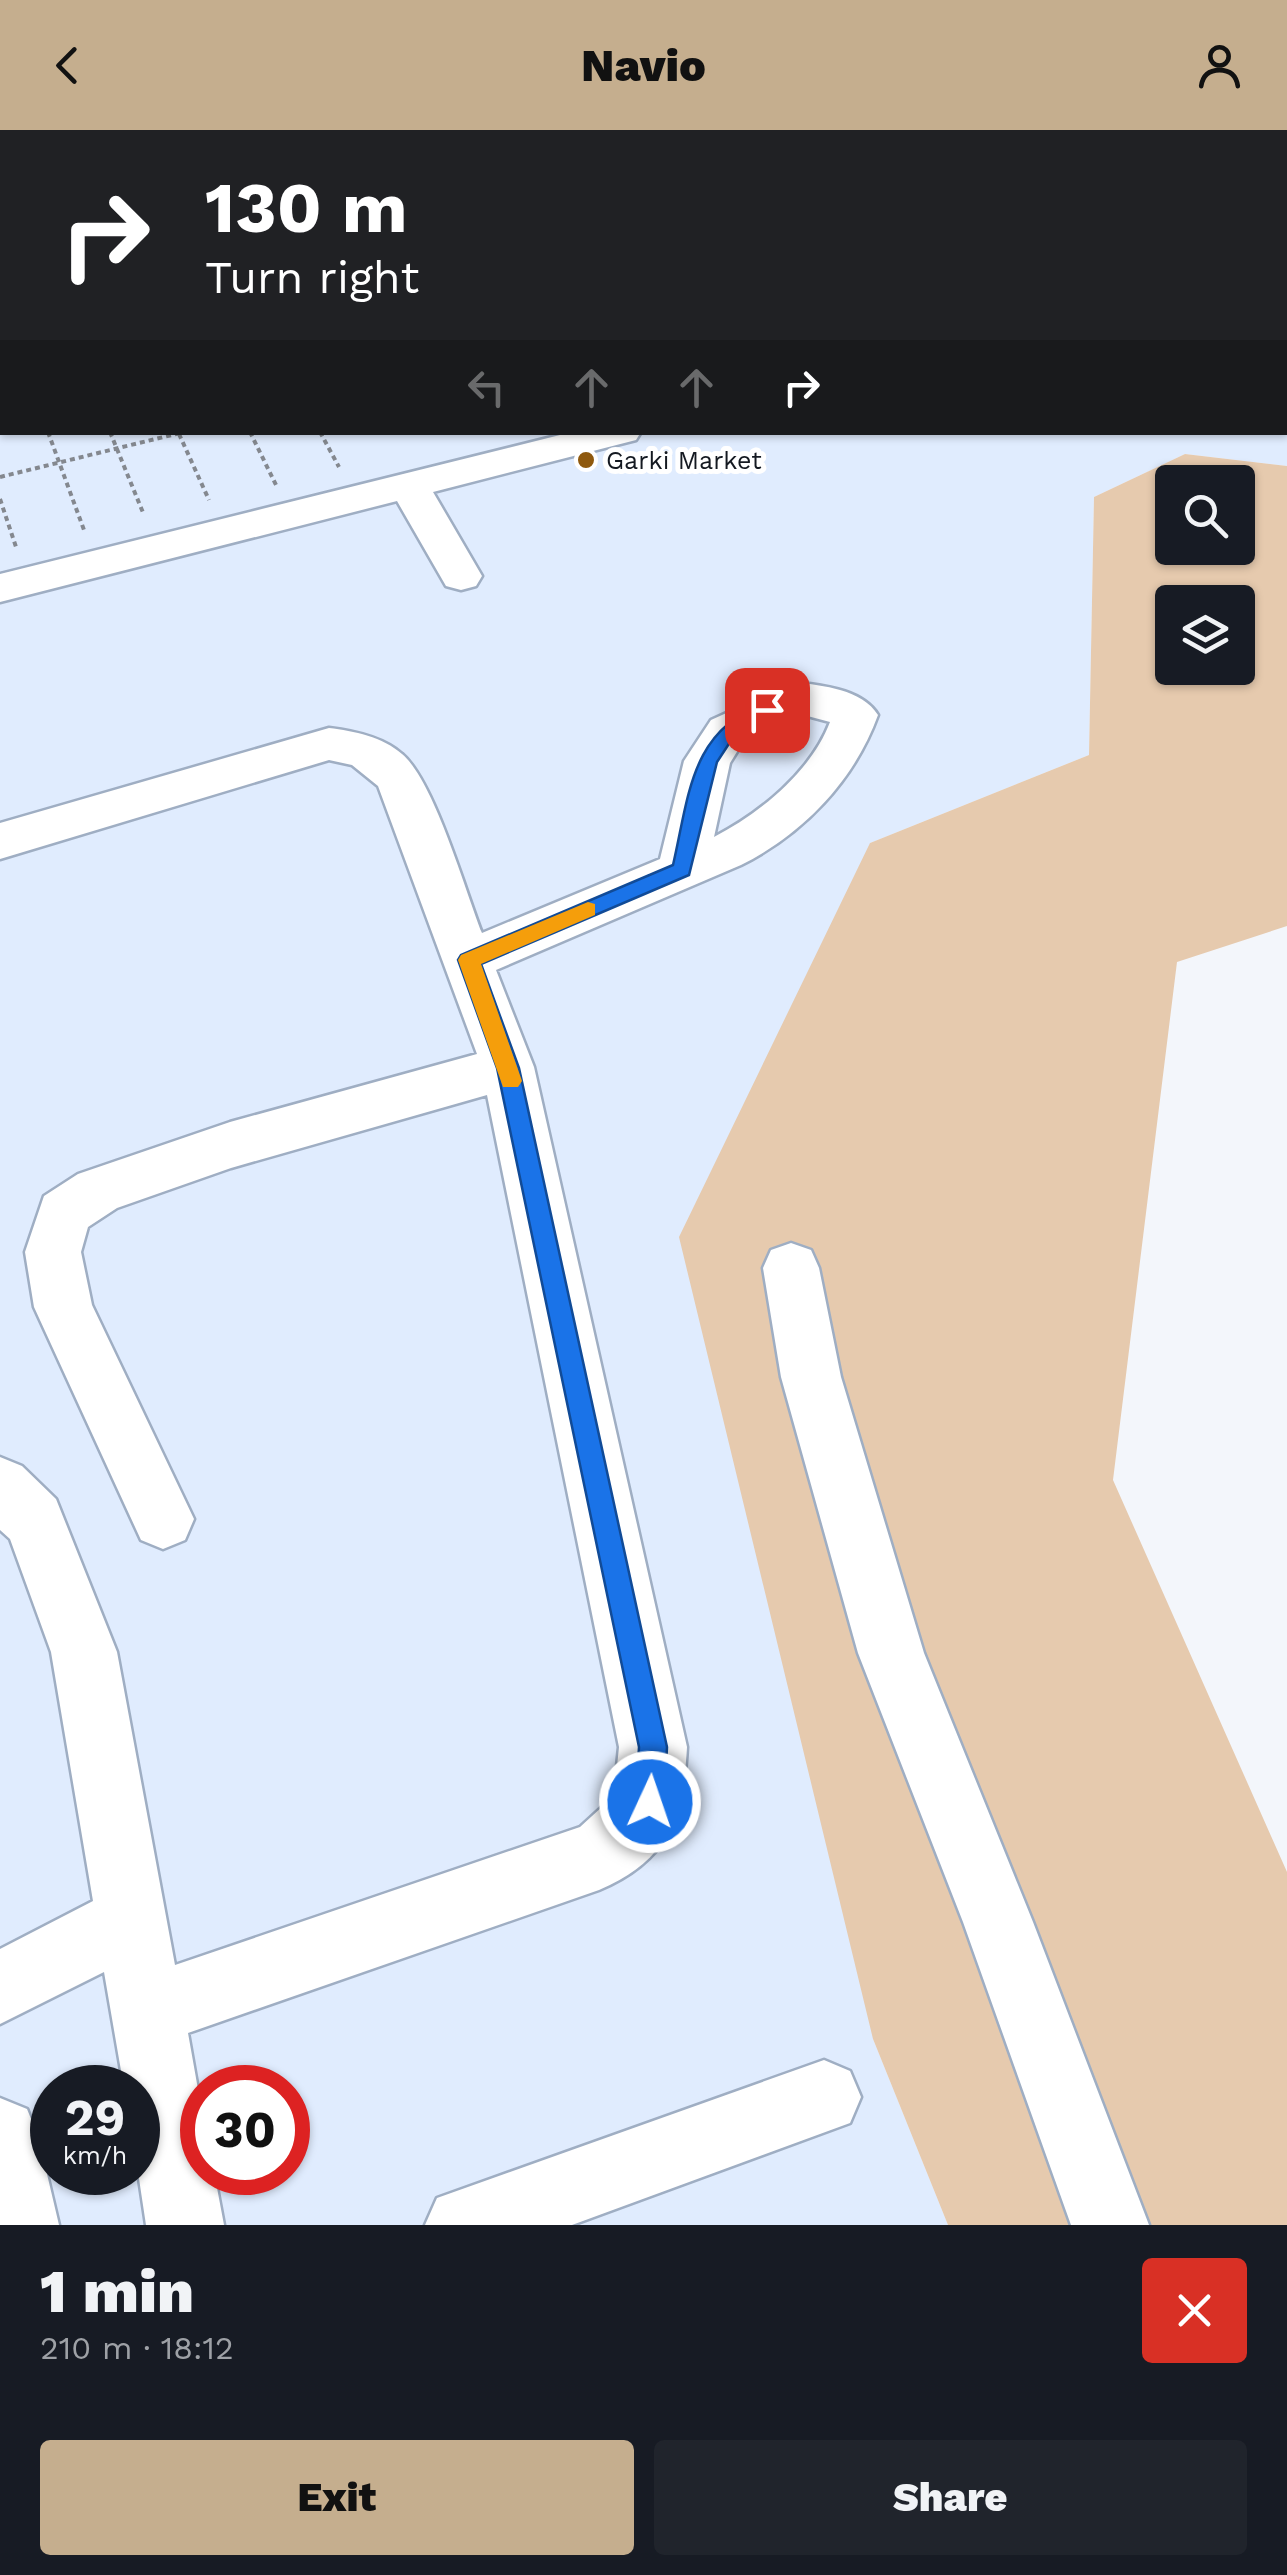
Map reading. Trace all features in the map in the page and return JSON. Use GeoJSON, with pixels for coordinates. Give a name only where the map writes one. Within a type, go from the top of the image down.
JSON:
{"type":"FeatureCollection","features":[{"type":"Feature","properties":{"kind":"street"},"geometry":{"type":"LineString","coordinates":[[13,585],[610,435]]}},
{"type":"Feature","properties":{"kind":"street"},"geometry":{"type":"LineString","coordinates":[[409,486],[461,576]]}},
{"type":"Feature","properties":{"kind":"street"},"geometry":{"type":"LineString","coordinates":[[0,841],[329,744],[358,748],[385,761],[398,780],[508,1068],[653,1747],[650,1802],[625,1839],[599,1855],[150,2010]]}},
{"type":"Feature","properties":{"kind":"street"},"geometry":{"type":"LineString","coordinates":[[469,960],[682,870]]}},
{"type":"Feature","properties":{"kind":"street"},"geometry":{"type":"LineString","coordinates":[[163,1519],[62,1307],[52,1252],[64,1213],[98,1191],[230,1145],[508,1068]]}},
{"type":"Feature","properties":{"kind":"street"},"geometry":{"type":"LineString","coordinates":[[791,1268],[811,1376],[891,1653],[998,1922],[1110,2225]]}},
{"type":"Feature","properties":{"kind":"street"},"geometry":{"type":"LineString","coordinates":[[0,1488],[34,1520],[84,1652],[185,2225]]}},
{"type":"Feature","properties":{"kind":"street"},"geometry":{"type":"LineString","coordinates":[[0,1988],[132,1918]]}},
{"type":"Feature","properties":{"kind":"street"},"geometry":{"type":"LineString","coordinates":[[464,2225],[824,2098]]}},
{"type":"Feature","properties":{"kind":"street"},"geometry":{"type":"LineString","coordinates":[[0,2136],[20,2225]]}},
{"type":"Feature","properties":{"kind":"path"},"geometry":{"type":"LineString","coordinates":[[49,435],[97,565]]}},
{"type":"Feature","properties":{"kind":"path"},"geometry":{"type":"LineString","coordinates":[[111,435],[158,550]]}},
{"type":"Feature","properties":{"kind":"path"},"geometry":{"type":"LineString","coordinates":[[0,477],[173,435]]}},
{"type":"Feature","properties":{"kind":"path"},"geometry":{"type":"LineString","coordinates":[[182,435],[223,534]]}},
{"type":"Feature","properties":{"kind":"path"},"geometry":{"type":"LineString","coordinates":[[251,435],[291,516]]}},
{"type":"Feature","properties":{"kind":"path"},"geometry":{"type":"LineString","coordinates":[[0,499],[13,585]]}},
{"type":"Feature","properties":{"kind":"shaded area"},"geometry":{"type":"Polygon","coordinates":[[[0,435],[1287,435],[1287,466],[1185,454],[1094,497],[1089,755],[870,843],[873,2039],[948,2225],[0,2225],[0,435]]]}},
{"type":"Feature","properties":{"kind":"shaded area"},"geometry":{"type":"Polygon","coordinates":[[[1185,454],[1287,466],[1287,926],[1177,962],[1113,1480],[1287,1872],[1287,2225],[948,2225],[873,2039],[679,1237],[870,843],[1089,755],[1094,497],[1155,468],[1155,565],[1255,565],[1255,465],[1162,465],[1185,454]]]}},
{"type":"Feature","properties":{"kind":"slow traffic"},"geometry":{"type":"LineString","coordinates":[[511,1081],[469,960],[588,910]]}},
{"type":"Feature","properties":{"kind":"place","name":"Garki Market"},"geometry":{"type":"Point","coordinates":[586,460]}},
{"type":"Feature","properties":{"kind":"route"},"geometry":{"type":"LineString","coordinates":[[650,1802],[653,1747],[508,1068],[469,960],[682,870],[707,761],[727,731],[767,710]]}}]}
